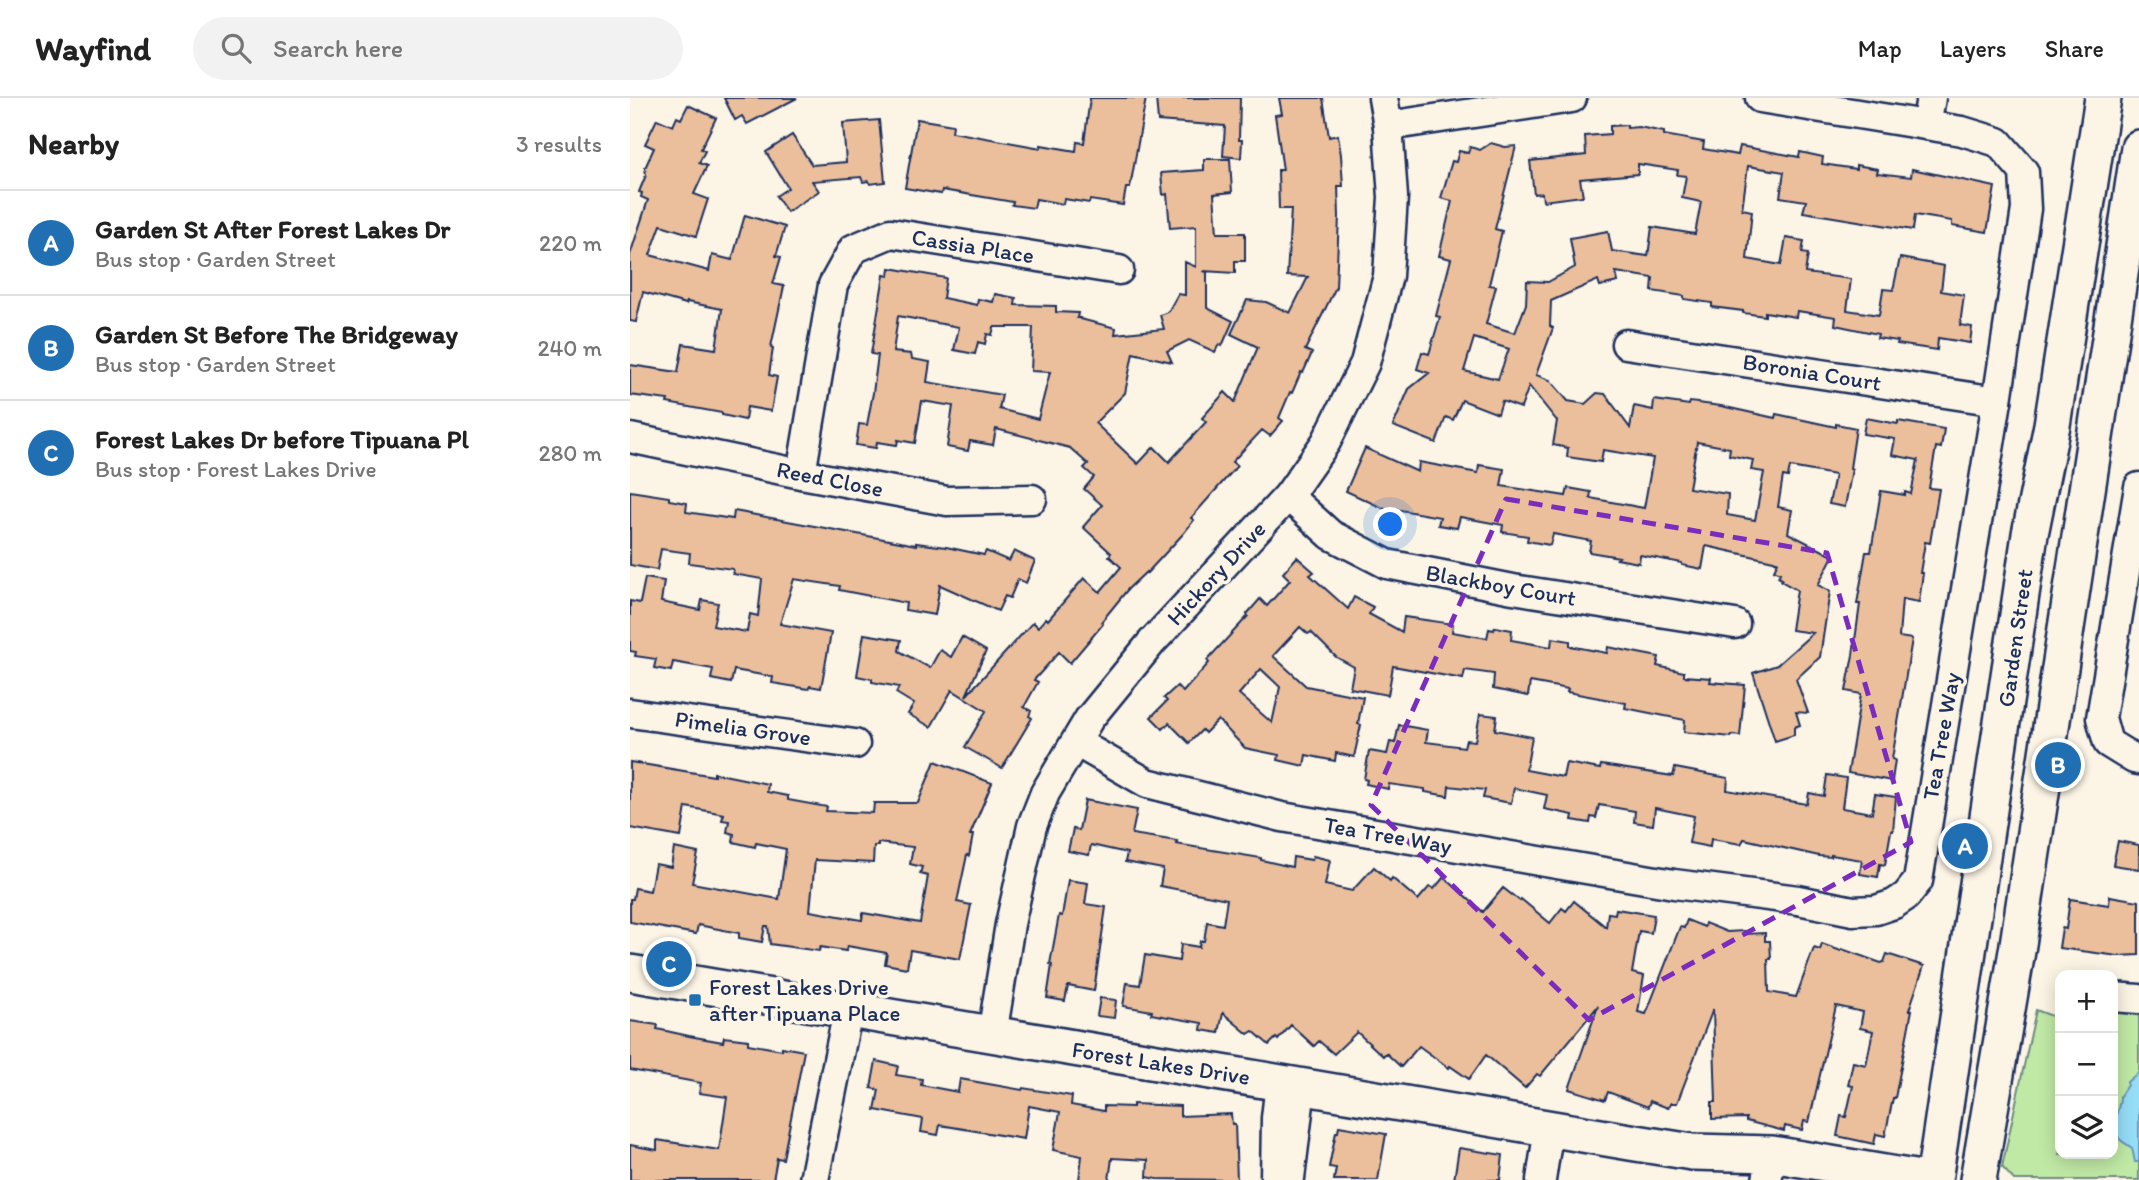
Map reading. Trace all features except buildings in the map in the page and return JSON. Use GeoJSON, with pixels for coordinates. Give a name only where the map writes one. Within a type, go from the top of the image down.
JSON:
{"type":"FeatureCollection","features":[{"type":"Feature","properties":{"kind":"main road","name":"Garden Street"},"geometry":{"type":"LineString","coordinates":[[1934,1180],[2030,534],[2052,425],[2103,98]]}},
{"type":"Feature","properties":{"kind":"main road"},"geometry":{"type":"LineString","coordinates":[[1978,1180],[2017,951],[2139,148]]}},
{"type":"Feature","properties":{"kind":"main road","name":"Forest Lakes Drive"},"geometry":{"type":"LineString","coordinates":[[630,973],[1692,1152],[1807,1180]]}},
{"type":"Feature","properties":{"kind":"main road"},"geometry":{"type":"LineString","coordinates":[[1847,1166],[1853,1161],[1878,1163],[1897,1160],[1941,1131]]}},
{"type":"Feature","properties":{"kind":"main road","name":"Forest Lakes Drive"},"geometry":{"type":"LineString","coordinates":[[1769,1169],[1847,1166],[1926,1180]]}},
{"type":"Feature","properties":{"kind":"street","name":"Hickory Drive"},"geometry":{"type":"LineString","coordinates":[[992,1035],[1010,923],[1032,826],[1045,793],[1089,719],[1152,642],[1288,496],[1326,442],[1365,363],[1388,276],[1393,197],[1388,126],[1383,98]]}},
{"type":"Feature","properties":{"kind":"street"},"geometry":{"type":"LineString","coordinates":[[1388,126],[1572,98]]}},
{"type":"Feature","properties":{"kind":"street","name":"Tea Tree Way"},"geometry":{"type":"LineString","coordinates":[[1076,742],[1147,783],[1282,817],[1674,884],[1853,911],[1876,910],[1894,904],[1906,896],[1918,881],[1997,401],[2026,209],[2024,172],[1998,142],[1962,131],[1928,111],[1760,98]]}},
{"type":"Feature","properties":{"kind":"street","name":"Cassia Place"},"geometry":{"type":"LineString","coordinates":[[801,474],[833,285],[852,249],[891,233],[1119,270]]}},
{"type":"Feature","properties":{"kind":"street","name":"Boronia Court"},"geometry":{"type":"LineString","coordinates":[[1626,344],[1997,401]]}},
{"type":"Feature","properties":{"kind":"street","name":"Reed Close"},"geometry":{"type":"LineString","coordinates":[[630,438],[947,501],[1032,499]]}},
{"type":"Feature","properties":{"kind":"street","name":"Blackboy Court"},"geometry":{"type":"LineString","coordinates":[[1288,496],[1331,535],[1387,564],[1513,589],[1735,624]]}},
{"type":"Feature","properties":{"kind":"street"},"geometry":{"type":"LineString","coordinates":[[2138,502],[2101,718],[2108,743],[2139,760]]}},
{"type":"Feature","properties":{"kind":"street","name":"Pimelia Grove"},"geometry":{"type":"LineString","coordinates":[[630,713],[855,744]]}},
{"type":"Feature","properties":{"kind":"street"},"geometry":{"type":"LineString","coordinates":[[2118,997],[2139,999]]}},
{"type":"Feature","properties":{"kind":"street"},"geometry":{"type":"LineString","coordinates":[[814,1180],[848,1010]]}},
{"type":"Feature","properties":{"kind":"street"},"geometry":{"type":"LineString","coordinates":[[1275,1180],[1276,1118],[1290,1085]]}},
{"type":"Feature","properties":{"kind":"street"},"geometry":{"type":"LineString","coordinates":[[1290,1085],[1290,1180]]}},
{"type":"Feature","properties":{"kind":"street"},"geometry":{"type":"LineString","coordinates":[[1541,1180],[1549,1128]]}},
{"type":"Feature","properties":{"kind":"highlighted area"},"geometry":{"type":"Polygon","coordinates":[[[1506,499],[1827,553],[1911,842],[1589,1020],[1371,805],[1506,499]]]}},
{"type":"Feature","properties":{"kind":"green space"},"geometry":{"type":"Polygon","coordinates":[[[2036,1010],[2055,1017],[2055,1159],[2118,1159],[2118,1010],[2139,1010],[2139,1180],[2014,1180],[2002,1167],[2036,1010]]]}},
{"type":"Feature","properties":{"kind":"water"},"geometry":{"type":"Polygon","coordinates":[[[2139,1072],[2139,1162],[2135,1162],[2132,1148],[2118,1136],[2120,1096],[2127,1082],[2139,1072]]]}},
{"type":"Feature","properties":{"kind":"place","name":"Garden St Before The Bridgeway"},"geometry":{"type":"Point","coordinates":[2058,765]}},
{"type":"Feature","properties":{"kind":"place","name":"Garden St After Forest Lakes Dr"},"geometry":{"type":"Point","coordinates":[1965,846]}},
{"type":"Feature","properties":{"kind":"place","name":"Forest Lakes Dr before Tipuana Pl"},"geometry":{"type":"Point","coordinates":[669,964]}},
{"type":"Feature","properties":{"kind":"place","name":"Forest Lakes Drive after Tipuana Place"},"geometry":{"type":"Point","coordinates":[695,1000]}}]}
